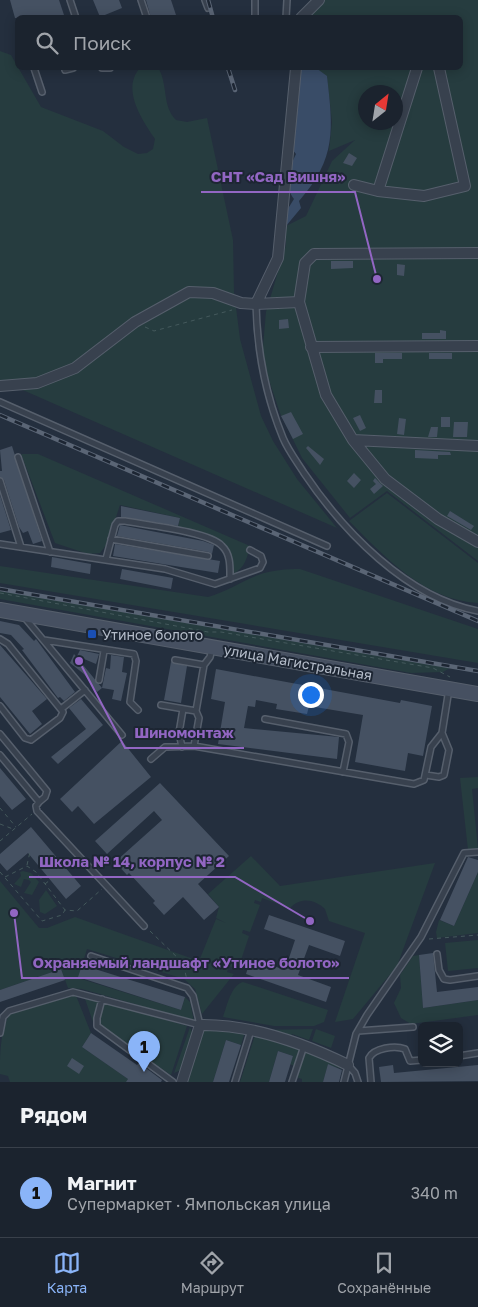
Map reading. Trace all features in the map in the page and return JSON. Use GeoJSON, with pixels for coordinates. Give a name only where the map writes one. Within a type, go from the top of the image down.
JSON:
{"type":"FeatureCollection","features":[{"type":"Feature","properties":{"kind":"main road","name":"улица Магистральная"},"geometry":{"type":"LineString","coordinates":[[0,610],[478,694]]}},
{"type":"Feature","properties":{"kind":"street"},"geometry":{"type":"LineString","coordinates":[[304,15],[319,0]]}},
{"type":"Feature","properties":{"kind":"street"},"geometry":{"type":"LineString","coordinates":[[256,304],[278,258],[296,70]]}},
{"type":"Feature","properties":{"kind":"street"},"geometry":{"type":"LineString","coordinates":[[378,191],[416,70]]}},
{"type":"Feature","properties":{"kind":"street"},"geometry":{"type":"LineString","coordinates":[[354,185],[378,191],[424,196],[465,186],[439,70]]}},
{"type":"Feature","properties":{"kind":"street"},"geometry":{"type":"LineString","coordinates":[[478,253],[314,254],[305,263],[299,302],[326,395],[353,440],[384,479],[438,519],[478,542]]}},
{"type":"Feature","properties":{"kind":"street"},"geometry":{"type":"LineString","coordinates":[[0,386],[37,383],[75,368],[135,322],[189,292],[213,293],[241,303],[299,302]]}},
{"type":"Feature","properties":{"kind":"street"},"geometry":{"type":"LineString","coordinates":[[311,347],[478,346]]}},
{"type":"Feature","properties":{"kind":"street"},"geometry":{"type":"LineString","coordinates":[[353,440],[478,446]]}},
{"type":"Feature","properties":{"kind":"street"},"geometry":{"type":"LineString","coordinates":[[182,1082],[200,1025],[227,1025],[251,1030],[304,1046],[348,1065]]}},
{"type":"Feature","properties":{"kind":"lane"},"geometry":{"type":"LineString","coordinates":[[70,0],[75,15]]}},
{"type":"Feature","properties":{"kind":"lane"},"geometry":{"type":"LineString","coordinates":[[141,0],[146,15]]}},
{"type":"Feature","properties":{"kind":"lane"},"geometry":{"type":"LineString","coordinates":[[205,0],[208,8]]}},
{"type":"Feature","properties":{"kind":"lane"},"geometry":{"type":"LineString","coordinates":[[255,0],[255,15]]}},
{"type":"Feature","properties":{"kind":"lane"},"geometry":{"type":"LineString","coordinates":[[286,15],[287,0]]}},
{"type":"Feature","properties":{"kind":"lane"},"geometry":{"type":"LineString","coordinates":[[35,70],[42,92]]}},
{"type":"Feature","properties":{"kind":"lane"},"geometry":{"type":"LineString","coordinates":[[256,304],[259,355],[270,400],[283,439],[318,493],[344,526],[393,569],[433,597],[456,607],[478,612]]}},
{"type":"Feature","properties":{"kind":"lane"},"geometry":{"type":"LineString","coordinates":[[0,402],[327,546]]}},
{"type":"Feature","properties":{"kind":"lane"},"geometry":{"type":"LineString","coordinates":[[18,457],[50,552]]}},
{"type":"Feature","properties":{"kind":"lane"},"geometry":{"type":"LineString","coordinates":[[0,481],[21,547]]}},
{"type":"Feature","properties":{"kind":"lane"},"geometry":{"type":"LineString","coordinates":[[106,559],[116,524],[122,520],[213,539],[226,551],[230,563],[230,579]]}},
{"type":"Feature","properties":{"kind":"lane"},"geometry":{"type":"LineString","coordinates":[[111,539],[208,556]]}},
{"type":"Feature","properties":{"kind":"lane"},"geometry":{"type":"LineString","coordinates":[[0,544],[106,559],[175,572],[215,584],[260,568],[263,562],[261,556],[250,550]]}},
{"type":"Feature","properties":{"kind":"lane"},"geometry":{"type":"LineString","coordinates":[[20,613],[122,734]]}},
{"type":"Feature","properties":{"kind":"lane"},"geometry":{"type":"LineString","coordinates":[[0,639],[8,644],[61,709]]}},
{"type":"Feature","properties":{"kind":"lane"},"geometry":{"type":"LineString","coordinates":[[43,640],[104,651],[112,650],[130,653],[136,657],[130,702],[138,710]]}},
{"type":"Feature","properties":{"kind":"lane"},"geometry":{"type":"LineString","coordinates":[[194,746],[199,718],[196,712],[204,665],[210,657],[212,646]]}},
{"type":"Feature","properties":{"kind":"lane"},"geometry":{"type":"LineString","coordinates":[[99,680],[104,651]]}},
{"type":"Feature","properties":{"kind":"lane"},"geometry":{"type":"LineString","coordinates":[[175,660],[204,665]]}},
{"type":"Feature","properties":{"kind":"lane"},"geometry":{"type":"LineString","coordinates":[[151,759],[165,747],[194,746],[420,784],[426,775],[431,747],[442,733],[450,689]]}},
{"type":"Feature","properties":{"kind":"lane"},"geometry":{"type":"LineString","coordinates":[[0,706],[25,738],[31,740],[60,718],[61,709],[85,690]]}},
{"type":"Feature","properties":{"kind":"lane"},"geometry":{"type":"LineString","coordinates":[[161,705],[196,712]]}},
{"type":"Feature","properties":{"kind":"lane"},"geometry":{"type":"LineString","coordinates":[[182,747],[179,733],[183,709]]}},
{"type":"Feature","properties":{"kind":"lane"},"geometry":{"type":"LineString","coordinates":[[265,719],[346,734],[349,742],[344,772]]}},
{"type":"Feature","properties":{"kind":"lane"},"geometry":{"type":"LineString","coordinates":[[426,775],[439,777],[444,775],[449,750],[442,733]]}},
{"type":"Feature","properties":{"kind":"lane"},"geometry":{"type":"LineString","coordinates":[[0,734],[47,791],[36,806],[36,810],[144,926]]}},
{"type":"Feature","properties":{"kind":"lane"},"geometry":{"type":"LineString","coordinates":[[0,755],[39,802]]}},
{"type":"Feature","properties":{"kind":"lane"},"geometry":{"type":"LineString","coordinates":[[344,1082],[358,1030],[421,938],[464,853],[478,852]]}},
{"type":"Feature","properties":{"kind":"lane"},"geometry":{"type":"LineString","coordinates":[[437,954],[439,970],[444,979],[450,980],[478,976]]}},
{"type":"Feature","properties":{"kind":"lane"},"geometry":{"type":"LineString","coordinates":[[0,1033],[4,1015],[12,1010],[72,992],[102,998],[200,1025],[193,996],[187,988],[91,956]]}},
{"type":"Feature","properties":{"kind":"lane"},"geometry":{"type":"LineString","coordinates":[[102,998],[96,1018],[97,1026],[173,1082]]}},
{"type":"Feature","properties":{"kind":"lane"},"geometry":{"type":"LineString","coordinates":[[358,1030],[413,1027]]}},
{"type":"Feature","properties":{"kind":"lane"},"geometry":{"type":"LineString","coordinates":[[235,1082],[251,1030]]}},
{"type":"Feature","properties":{"kind":"lane"},"geometry":{"type":"LineString","coordinates":[[292,1082],[304,1046]]}},
{"type":"Feature","properties":{"kind":"lane"},"geometry":{"type":"LineString","coordinates":[[371,1082],[369,1058],[374,1052],[401,1048],[405,1049],[410,1060],[418,1060]]}},
{"type":"Feature","properties":{"kind":"lane"},"geometry":{"type":"LineString","coordinates":[[463,1055],[478,1053]]}},
{"type":"Feature","properties":{"kind":"lane"},"geometry":{"type":"LineString","coordinates":[[348,1065],[355,1073],[358,1082]]}},
{"type":"Feature","properties":{"kind":"path"},"geometry":{"type":"LineString","coordinates":[[135,322],[154,331],[233,309],[241,303]]}},
{"type":"Feature","properties":{"kind":"path"},"geometry":{"type":"LineString","coordinates":[[0,593],[208,632],[221,632],[433,668],[451,677],[450,689]]}},
{"type":"Feature","properties":{"kind":"path"},"geometry":{"type":"LineString","coordinates":[[0,808],[16,828]]}},
{"type":"Feature","properties":{"kind":"path"},"geometry":{"type":"LineString","coordinates":[[0,841],[36,810]]}},
{"type":"Feature","properties":{"kind":"path"},"geometry":{"type":"LineString","coordinates":[[0,824],[14,830]]}},
{"type":"Feature","properties":{"kind":"path"},"geometry":{"type":"LineString","coordinates":[[5,878],[27,866],[30,852]]}},
{"type":"Feature","properties":{"kind":"path"},"geometry":{"type":"LineString","coordinates":[[27,866],[36,872],[44,885],[65,910],[77,911],[106,886]]}},
{"type":"Feature","properties":{"kind":"path"},"geometry":{"type":"LineString","coordinates":[[0,872],[42,921],[62,915],[65,910]]}},
{"type":"Feature","properties":{"kind":"path"},"geometry":{"type":"LineString","coordinates":[[44,885],[50,880]]}},
{"type":"Feature","properties":{"kind":"path"},"geometry":{"type":"LineString","coordinates":[[144,926],[182,963],[186,972],[187,988]]}},
{"type":"Feature","properties":{"kind":"path"},"geometry":{"type":"LineString","coordinates":[[421,938],[436,940],[478,935]]}},
{"type":"Feature","properties":{"kind":"green space"},"geometry":{"type":"Polygon","coordinates":[[[311,0],[478,0],[478,561],[387,491],[350,518],[302,458],[280,413],[262,359],[266,312],[286,245],[286,226],[306,216],[332,161],[355,140],[329,151],[332,122],[327,77],[318,70],[463,70],[463,15],[304,15],[311,0]]]}},
{"type":"Feature","properties":{"kind":"green space"},"geometry":{"type":"Polygon","coordinates":[[[0,51],[11,55],[15,62],[15,70],[20,70],[41,107],[103,131],[124,147],[138,154],[147,153],[153,149],[155,139],[140,114],[133,95],[132,85],[139,70],[160,70],[169,109],[176,120],[187,122],[207,118],[233,240],[234,292],[240,339],[261,416],[273,441],[297,479],[337,528],[0,380],[0,51]]]}},
{"type":"Feature","properties":{"kind":"green space"},"geometry":{"type":"Polygon","coordinates":[[[21,454],[38,454],[250,546],[245,562],[233,574],[231,562],[222,545],[208,536],[178,527],[180,518],[120,505],[107,544],[100,553],[88,554],[55,543],[21,454]]]}},
{"type":"Feature","properties":{"kind":"green space"},"geometry":{"type":"Polygon","coordinates":[[[387,493],[478,563],[478,603],[458,600],[440,594],[423,585],[391,562],[349,521],[387,493]]]}},
{"type":"Feature","properties":{"kind":"green space"},"geometry":{"type":"Polygon","coordinates":[[[0,566],[208,597],[263,573],[300,569],[478,629],[478,663],[0,583],[0,566]]]}},
{"type":"Feature","properties":{"kind":"green space"},"geometry":{"type":"Polygon","coordinates":[[[0,590],[450,668],[443,672],[411,673],[0,599],[0,590]]]}},
{"type":"Feature","properties":{"kind":"green space"},"geometry":{"type":"Polygon","coordinates":[[[478,777],[478,788],[472,789],[478,849],[468,850],[460,778],[478,777]]]}},
{"type":"Feature","properties":{"kind":"green space"},"geometry":{"type":"Polygon","coordinates":[[[251,856],[280,886],[435,863],[397,966],[353,1019],[335,1022],[365,933],[329,921],[325,909],[312,901],[299,902],[290,908],[262,898],[261,902],[255,900],[254,903],[260,905],[250,932],[243,930],[242,933],[249,936],[238,969],[229,966],[227,972],[234,974],[202,1014],[195,989],[184,979],[87,949],[78,978],[181,1010],[185,997],[190,1002],[194,1021],[82,989],[68,988],[61,969],[0,990],[0,881],[39,928],[47,928],[75,917],[199,961],[216,919],[226,923],[216,918],[219,907],[208,894],[251,856]]]}},
{"type":"Feature","properties":{"kind":"green space"},"geometry":{"type":"Polygon","coordinates":[[[20,872],[31,873],[39,882],[32,895],[24,893],[31,882],[29,880],[24,879],[21,887],[14,884],[21,876],[20,872]]]}},
{"type":"Feature","properties":{"kind":"green space"},"geometry":{"type":"Polygon","coordinates":[[[478,872],[478,933],[437,938],[436,932],[439,920],[454,926],[478,872]]]}},
{"type":"Feature","properties":{"kind":"green space"},"geometry":{"type":"Polygon","coordinates":[[[46,890],[57,906],[45,914],[40,912],[39,900],[46,890]]]}},
{"type":"Feature","properties":{"kind":"green space"},"geometry":{"type":"Polygon","coordinates":[[[478,940],[478,968],[448,971],[445,943],[478,940]]]}},
{"type":"Feature","properties":{"kind":"green space"},"geometry":{"type":"Polygon","coordinates":[[[419,955],[423,1008],[478,1000],[478,1015],[411,1024],[401,1018],[394,1003],[401,988],[400,975],[413,956],[419,955]]]}},
{"type":"Feature","properties":{"kind":"green space"},"geometry":{"type":"Polygon","coordinates":[[[243,982],[328,1010],[324,1022],[314,1026],[274,1026],[223,1017],[232,991],[243,982]]]}},
{"type":"Feature","properties":{"kind":"green space"},"geometry":{"type":"Polygon","coordinates":[[[75,993],[91,1033],[82,1047],[128,1079],[127,1082],[10,1082],[8,1076],[0,1074],[2,1035],[10,1014],[75,993]]]}},
{"type":"Feature","properties":{"kind":"green space"},"geometry":{"type":"Polygon","coordinates":[[[84,996],[187,1026],[171,1075],[93,1022],[84,996]]]}},
{"type":"Feature","properties":{"kind":"green space"},"geometry":{"type":"Polygon","coordinates":[[[190,1027],[193,1035],[181,1070],[174,1073],[190,1027]]]}},
{"type":"Feature","properties":{"kind":"green space"},"geometry":{"type":"Polygon","coordinates":[[[217,1027],[245,1032],[241,1045],[226,1040],[213,1082],[186,1082],[204,1031],[217,1027]]]}},
{"type":"Feature","properties":{"kind":"green space"},"geometry":{"type":"Polygon","coordinates":[[[313,1029],[309,1040],[292,1034],[290,1041],[257,1030],[313,1029]]]}},
{"type":"Feature","properties":{"kind":"green space"},"geometry":{"type":"Polygon","coordinates":[[[316,1029],[335,1036],[331,1048],[312,1041],[316,1029]]]}},
{"type":"Feature","properties":{"kind":"green space"},"geometry":{"type":"Polygon","coordinates":[[[255,1035],[300,1048],[294,1066],[290,1064],[293,1056],[278,1051],[269,1082],[240,1082],[255,1035]]]}},
{"type":"Feature","properties":{"kind":"green space"},"geometry":{"type":"Polygon","coordinates":[[[304,1049],[343,1069],[328,1065],[323,1082],[302,1082],[302,1079],[296,1077],[304,1049]]]}},
{"type":"Feature","properties":{"kind":"water"},"geometry":{"type":"Polygon","coordinates":[[[299,70],[319,70],[327,76],[331,112],[331,128],[326,157],[320,171],[299,201],[301,208],[286,226],[284,215],[294,199],[288,183],[291,165],[296,154],[291,148],[299,70]]]}},
{"type":"Feature","properties":{"kind":"building"},"geometry":{"type":"Polygon","coordinates":[[[10,0],[59,0],[64,15],[15,15],[15,18],[10,0]]]}},
{"type":"Feature","properties":{"kind":"building"},"geometry":{"type":"Polygon","coordinates":[[[93,0],[119,0],[122,8],[105,15],[99,15],[93,0]]]}},
{"type":"Feature","properties":{"kind":"building"},"geometry":{"type":"Polygon","coordinates":[[[146,0],[171,0],[176,15],[150,15],[146,0]]]}},
{"type":"Feature","properties":{"kind":"building"},"geometry":{"type":"Polygon","coordinates":[[[349,153],[357,158],[352,166],[343,163],[349,153]]]}},
{"type":"Feature","properties":{"kind":"building"},"geometry":{"type":"Polygon","coordinates":[[[331,261],[353,261],[353,268],[331,269],[331,261]]]}},
{"type":"Feature","properties":{"kind":"building"},"geometry":{"type":"Polygon","coordinates":[[[397,264],[405,265],[404,276],[397,275],[397,264]]]}},
{"type":"Feature","properties":{"kind":"building"},"geometry":{"type":"Polygon","coordinates":[[[288,319],[289,328],[279,329],[279,320],[288,319]]]}},
{"type":"Feature","properties":{"kind":"building"},"geometry":{"type":"Polygon","coordinates":[[[440,330],[446,331],[446,339],[422,339],[422,333],[440,333],[440,330]]]}},
{"type":"Feature","properties":{"kind":"building"},"geometry":{"type":"Polygon","coordinates":[[[375,353],[402,353],[402,359],[383,359],[383,363],[375,363],[375,353]]]}},
{"type":"Feature","properties":{"kind":"building"},"geometry":{"type":"Polygon","coordinates":[[[429,353],[452,353],[452,359],[429,359],[429,353]]]}},
{"type":"Feature","properties":{"kind":"building"},"geometry":{"type":"Polygon","coordinates":[[[375,390],[382,390],[382,403],[374,403],[375,390]]]}},
{"type":"Feature","properties":{"kind":"building"},"geometry":{"type":"Polygon","coordinates":[[[291,412],[303,434],[293,439],[281,416],[291,412]]]}},
{"type":"Feature","properties":{"kind":"building"},"geometry":{"type":"Polygon","coordinates":[[[360,415],[366,428],[360,431],[353,418],[360,415]]]}},
{"type":"Feature","properties":{"kind":"building"},"geometry":{"type":"Polygon","coordinates":[[[441,417],[450,417],[450,427],[441,427],[441,417]]]}},
{"type":"Feature","properties":{"kind":"building"},"geometry":{"type":"Polygon","coordinates":[[[399,418],[406,419],[404,435],[397,434],[399,418]]]}},
{"type":"Feature","properties":{"kind":"building"},"geometry":{"type":"Polygon","coordinates":[[[454,422],[468,422],[467,437],[453,437],[454,422]]]}},
{"type":"Feature","properties":{"kind":"building"},"geometry":{"type":"Polygon","coordinates":[[[431,427],[438,427],[437,437],[428,437],[431,427]]]}},
{"type":"Feature","properties":{"kind":"building"},"geometry":{"type":"Polygon","coordinates":[[[12,446],[42,541],[33,544],[28,531],[23,533],[19,527],[4,480],[0,477],[0,471],[2,471],[0,450],[12,446]]]}},
{"type":"Feature","properties":{"kind":"building"},"geometry":{"type":"Polygon","coordinates":[[[308,446],[324,459],[320,465],[306,448],[308,446]]]}},
{"type":"Feature","properties":{"kind":"building"},"geometry":{"type":"Polygon","coordinates":[[[415,450],[450,452],[451,455],[438,455],[438,459],[415,458],[415,450]]]}},
{"type":"Feature","properties":{"kind":"building"},"geometry":{"type":"Polygon","coordinates":[[[354,473],[361,480],[354,488],[347,481],[354,473]]]}},
{"type":"Feature","properties":{"kind":"building"},"geometry":{"type":"Polygon","coordinates":[[[375,478],[383,486],[374,494],[370,489],[376,484],[373,481],[375,478]]]}},
{"type":"Feature","properties":{"kind":"building"},"geometry":{"type":"Polygon","coordinates":[[[0,495],[11,530],[0,533],[0,495]]]}},
{"type":"Feature","properties":{"kind":"building"},"geometry":{"type":"Polygon","coordinates":[[[121,506],[180,518],[178,526],[121,517],[121,506]]]}},
{"type":"Feature","properties":{"kind":"building"},"geometry":{"type":"Polygon","coordinates":[[[450,511],[474,526],[471,530],[447,516],[450,511]]]}},
{"type":"Feature","properties":{"kind":"building"},"geometry":{"type":"Polygon","coordinates":[[[120,525],[203,541],[214,545],[212,554],[117,536],[120,525]]]}},
{"type":"Feature","properties":{"kind":"building"},"geometry":{"type":"Polygon","coordinates":[[[115,544],[220,561],[218,573],[113,556],[115,544]]]}},
{"type":"Feature","properties":{"kind":"building"},"geometry":{"type":"Polygon","coordinates":[[[52,557],[91,564],[90,574],[51,567],[52,557]]]}},
{"type":"Feature","properties":{"kind":"building"},"geometry":{"type":"Polygon","coordinates":[[[122,569],[173,578],[171,589],[120,579],[122,569]]]}},
{"type":"Feature","properties":{"kind":"building"},"geometry":{"type":"Polygon","coordinates":[[[0,621],[19,625],[34,641],[36,639],[75,692],[64,701],[60,697],[58,698],[22,650],[24,649],[11,635],[0,633],[0,621]]]}},
{"type":"Feature","properties":{"kind":"building"},"geometry":{"type":"Polygon","coordinates":[[[0,645],[47,699],[32,711],[42,724],[30,734],[0,697],[0,645]]]}},
{"type":"Feature","properties":{"kind":"building"},"geometry":{"type":"Polygon","coordinates":[[[80,650],[99,654],[96,664],[77,656],[80,650]]]}},
{"type":"Feature","properties":{"kind":"building"},"geometry":{"type":"Polygon","coordinates":[[[74,654],[102,688],[97,692],[84,674],[70,663],[74,654]]]}},
{"type":"Feature","properties":{"kind":"building"},"geometry":{"type":"Polygon","coordinates":[[[111,655],[124,657],[122,672],[127,673],[121,701],[112,699],[114,690],[102,688],[106,668],[110,669],[111,655]]]}},
{"type":"Feature","properties":{"kind":"building"},"geometry":{"type":"Polygon","coordinates":[[[171,662],[187,666],[181,703],[164,700],[171,662]]]}},
{"type":"Feature","properties":{"kind":"building"},"geometry":{"type":"Polygon","coordinates":[[[216,669],[400,703],[401,700],[432,706],[423,756],[408,753],[405,771],[355,762],[363,715],[309,706],[307,714],[276,709],[277,704],[256,700],[255,707],[248,706],[244,728],[339,737],[337,759],[218,744],[225,702],[211,699],[216,669]]]}},
{"type":"Feature","properties":{"kind":"building"},"geometry":{"type":"Polygon","coordinates":[[[81,699],[103,725],[58,764],[51,757],[86,729],[69,708],[81,699]]]}},
{"type":"Feature","properties":{"kind":"building"},"geometry":{"type":"Polygon","coordinates":[[[122,741],[151,777],[94,824],[78,806],[72,812],[60,799],[122,741]]]}},
{"type":"Feature","properties":{"kind":"building"},"geometry":{"type":"Polygon","coordinates":[[[0,768],[26,799],[12,810],[0,796],[0,768]]]}},
{"type":"Feature","properties":{"kind":"building"},"geometry":{"type":"Polygon","coordinates":[[[160,783],[229,856],[198,884],[219,907],[204,920],[183,897],[164,915],[153,903],[155,901],[129,873],[127,875],[115,862],[162,820],[154,811],[107,854],[95,841],[160,783]]]}},
{"type":"Feature","properties":{"kind":"building"},"geometry":{"type":"Polygon","coordinates":[[[31,827],[81,886],[66,899],[28,853],[7,871],[0,863],[0,854],[31,827]]]}},
{"type":"Feature","properties":{"kind":"building"},"geometry":{"type":"Polygon","coordinates":[[[468,857],[478,860],[478,872],[454,926],[440,920],[468,857]]]}},
{"type":"Feature","properties":{"kind":"building"},"geometry":{"type":"Polygon","coordinates":[[[269,915],[345,941],[340,956],[309,945],[298,975],[331,987],[326,1002],[246,974],[251,958],[285,970],[295,940],[264,929],[269,915]]]}},
{"type":"Feature","properties":{"kind":"building"},"geometry":{"type":"Polygon","coordinates":[[[433,953],[437,992],[478,987],[478,1000],[423,1008],[419,955],[433,953]]]}},
{"type":"Feature","properties":{"kind":"building"},"geometry":{"type":"Polygon","coordinates":[[[82,965],[185,997],[181,1010],[78,977],[82,965]]]}},
{"type":"Feature","properties":{"kind":"building"},"geometry":{"type":"Polygon","coordinates":[[[61,969],[65,980],[0,1002],[0,990],[61,969]]]}},
{"type":"Feature","properties":{"kind":"building"},"geometry":{"type":"Polygon","coordinates":[[[91,1033],[137,1065],[139,1063],[162,1080],[161,1082],[126,1082],[128,1079],[82,1047],[91,1033]]]}},
{"type":"Feature","properties":{"kind":"building"},"geometry":{"type":"Polygon","coordinates":[[[226,1040],[241,1045],[229,1082],[213,1082],[226,1040]]]}},
{"type":"Feature","properties":{"kind":"building"},"geometry":{"type":"Polygon","coordinates":[[[278,1051],[293,1056],[285,1082],[269,1082],[278,1051]]]}},
{"type":"Feature","properties":{"kind":"building"},"geometry":{"type":"Polygon","coordinates":[[[72,1058],[84,1066],[79,1074],[67,1066],[72,1058]]]}},
{"type":"Feature","properties":{"kind":"building"},"geometry":{"type":"Polygon","coordinates":[[[328,1064],[342,1070],[339,1082],[323,1082],[328,1064]]]}},
{"type":"Feature","properties":{"kind":"building"},"geometry":{"type":"Polygon","coordinates":[[[393,1065],[394,1073],[478,1065],[478,1081],[381,1082],[379,1067],[393,1065]]]}},
{"type":"Feature","properties":{"kind":"railway"},"geometry":{"type":"LineString","coordinates":[[208,0],[212,15]]}},
{"type":"Feature","properties":{"kind":"railway"},"geometry":{"type":"LineString","coordinates":[[229,70],[235,90]]}},
{"type":"Feature","properties":{"kind":"railway"},"geometry":{"type":"LineString","coordinates":[[0,415],[478,621]]}},
{"type":"Feature","properties":{"kind":"railway"},"geometry":{"type":"LineString","coordinates":[[0,589],[478,671]]}},
{"type":"Feature","properties":{"kind":"place","name":"СНТ «Сад Вишня»"},"geometry":{"type":"Point","coordinates":[377,279]}},
{"type":"Feature","properties":{"kind":"place","name":"Утиное болото"},"geometry":{"type":"Point","coordinates":[92,634]}},
{"type":"Feature","properties":{"kind":"place","name":"Шиномонтаж"},"geometry":{"type":"Point","coordinates":[79,661]}},
{"type":"Feature","properties":{"kind":"place","name":"Охраняемый ландшафт «Утиное болото»"},"geometry":{"type":"Point","coordinates":[14,913]}},
{"type":"Feature","properties":{"kind":"place","name":"Школа № 14, корпус № 2"},"geometry":{"type":"Point","coordinates":[310,921]}},
{"type":"Feature","properties":{"kind":"place","name":"Магнит"},"geometry":{"type":"Point","coordinates":[144,1072]}}]}
